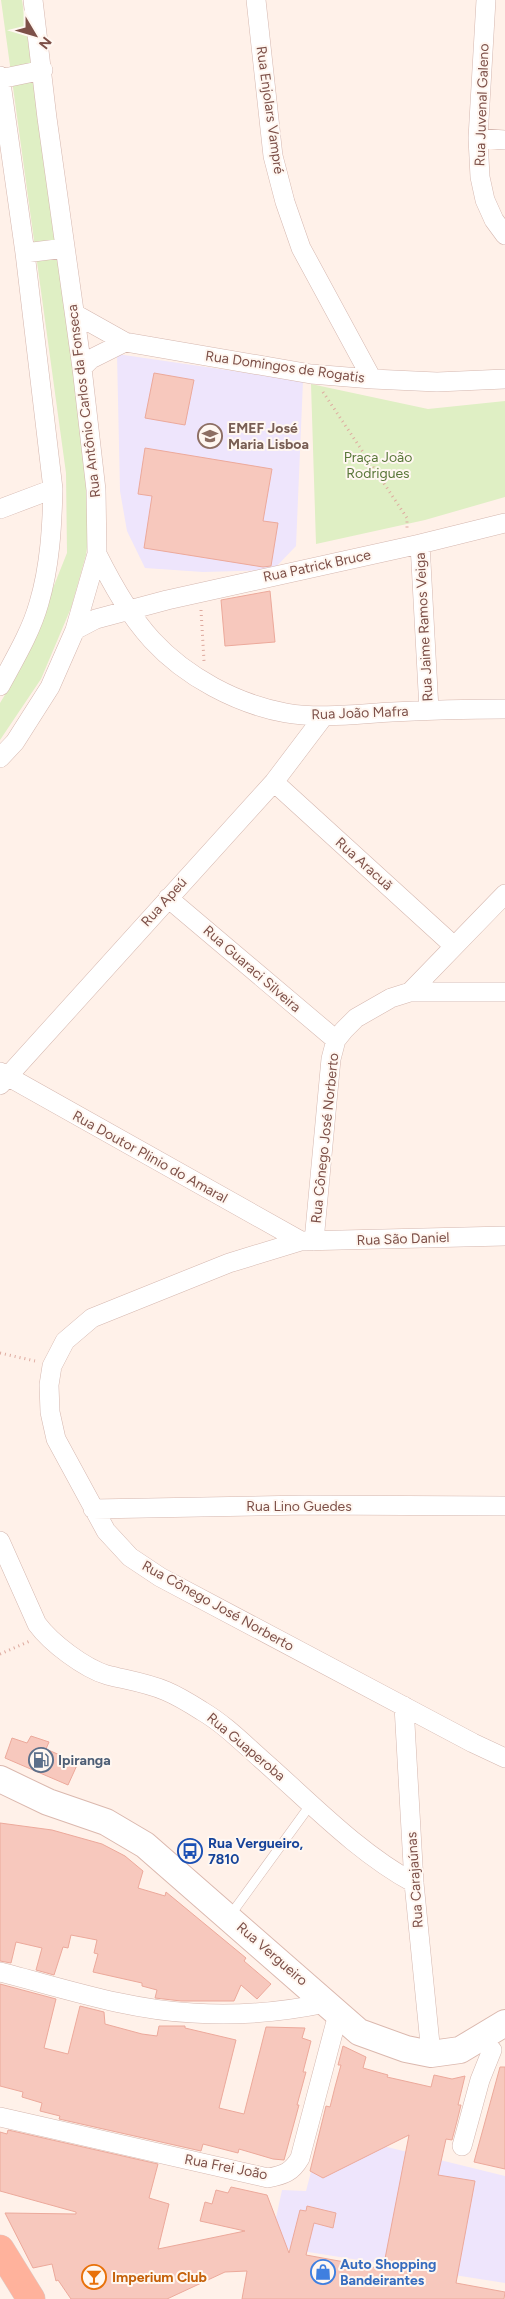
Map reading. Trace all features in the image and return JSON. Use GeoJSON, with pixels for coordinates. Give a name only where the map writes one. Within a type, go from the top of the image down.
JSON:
{"type":"FeatureCollection","features":[{"type":"Feature","properties":{"kind":"highway"},"geometry":{"type":"LineString","coordinates":[[0,2249],[31,2299]]}},
{"type":"Feature","properties":{"kind":"main road","name":"Rua Vergueiro"},"geometry":{"type":"LineString","coordinates":[[0,1780],[48,1802],[106,1822],[145,1845],[359,2032],[406,2049],[431,2054],[489,2049],[505,2023]]}},
{"type":"Feature","properties":{"kind":"main road","name":"Rua Vergueiro"},"geometry":{"type":"LineString","coordinates":[[0,1801],[48,1802]]}},
{"type":"Feature","properties":{"kind":"street","name":"Rua Antônio Carlos da Fonseca"},"geometry":{"type":"LineString","coordinates":[[33,0],[43,70],[47,118],[82,368],[96,490],[97,554]]}},
{"type":"Feature","properties":{"kind":"street","name":"Rua Enjolars Vampré"},"geometry":{"type":"LineString","coordinates":[[256,0],[273,156],[285,202],[301,248],[372,379]]}},
{"type":"Feature","properties":{"kind":"street","name":"Rua Juvenal Galeno"},"geometry":{"type":"LineString","coordinates":[[486,0],[478,138],[480,177],[485,200],[494,220],[505,235]]}},
{"type":"Feature","properties":{"kind":"street"},"geometry":{"type":"LineString","coordinates":[[0,686],[17,655],[39,604],[52,520],[53,489],[25,253],[0,77],[43,70]]}},
{"type":"Feature","properties":{"kind":"street"},"geometry":{"type":"LineString","coordinates":[[478,138],[505,140]]}},
{"type":"Feature","properties":{"kind":"street"},"geometry":{"type":"LineString","coordinates":[[25,253],[65,248]]}},
{"type":"Feature","properties":{"kind":"street","name":"Rua Domingos de Rogatis"},"geometry":{"type":"LineString","coordinates":[[75,314],[126,342],[311,374],[437,382],[505,379]]}},
{"type":"Feature","properties":{"kind":"street"},"geometry":{"type":"LineString","coordinates":[[82,368],[91,358],[126,342]]}},
{"type":"Feature","properties":{"kind":"street"},"geometry":{"type":"LineString","coordinates":[[0,509],[53,489]]}},
{"type":"Feature","properties":{"kind":"street","name":"Rua Patrick Bruce"},"geometry":{"type":"LineString","coordinates":[[130,611],[200,592],[505,523]]}},
{"type":"Feature","properties":{"kind":"street","name":"Rua Jaime Ramos Veiga"},"geometry":{"type":"LineString","coordinates":[[414,545],[429,710]]}},
{"type":"Feature","properties":{"kind":"street"},"geometry":{"type":"LineString","coordinates":[[3,750],[33,716],[50,686],[75,630],[97,554]]}},
{"type":"Feature","properties":{"kind":"street","name":"Rua João Mafra"},"geometry":{"type":"LineString","coordinates":[[97,554],[130,611],[152,640],[180,666],[221,691],[262,707],[287,713],[324,716],[429,710],[505,709]]}},
{"type":"Feature","properties":{"kind":"street"},"geometry":{"type":"LineString","coordinates":[[75,630],[96,619],[130,611]]}},
{"type":"Feature","properties":{"kind":"street","name":"Rua Apeú"},"geometry":{"type":"LineString","coordinates":[[2,1078],[274,782],[324,716]]}},
{"type":"Feature","properties":{"kind":"street","name":"Rua Aracuã"},"geometry":{"type":"LineString","coordinates":[[274,782],[454,946]]}},
{"type":"Feature","properties":{"kind":"street"},"geometry":{"type":"LineString","coordinates":[[410,992],[505,894]]}},
{"type":"Feature","properties":{"kind":"street","name":"Rua Guaraci Silveira"},"geometry":{"type":"LineString","coordinates":[[168,898],[336,1040]]}},
{"type":"Feature","properties":{"kind":"street","name":"Rua Cônego José Norberto"},"geometry":{"type":"LineString","coordinates":[[505,992],[410,992],[372,1007],[356,1018],[336,1040],[331,1059],[307,1241],[229,1263],[92,1318],[66,1341],[52,1366],[50,1385],[50,1412],[56,1440],[106,1531],[118,1545],[144,1567],[505,1758]]}},
{"type":"Feature","properties":{"kind":"street","name":"Rua Doutor Plinio do Amaral"},"geometry":{"type":"LineString","coordinates":[[2,1078],[307,1241]]}},
{"type":"Feature","properties":{"kind":"street","name":"Rua São Daniel"},"geometry":{"type":"LineString","coordinates":[[307,1241],[505,1236]]}},
{"type":"Feature","properties":{"kind":"street","name":"Rua Lino Guedes"},"geometry":{"type":"LineString","coordinates":[[93,1509],[305,1505],[505,1506]]}},
{"type":"Feature","properties":{"kind":"street","name":"Rua Guaperoba"},"geometry":{"type":"LineString","coordinates":[[0,1542],[37,1624],[44,1633],[92,1668],[106,1674],[140,1681],[167,1691],[204,1711],[233,1734],[379,1862],[414,1883]]}},
{"type":"Feature","properties":{"kind":"street","name":"Rua Carajaúnas"},"geometry":{"type":"LineString","coordinates":[[404,1706],[414,1883],[431,2054]]}},
{"type":"Feature","properties":{"kind":"street"},"geometry":{"type":"LineString","coordinates":[[0,1972],[125,2003],[194,2013],[252,2013],[304,2008],[332,2008]]}},
{"type":"Feature","properties":{"kind":"street","name":"Rua Frei João"},"geometry":{"type":"LineString","coordinates":[[0,2117],[268,2178],[285,2175],[294,2169],[300,2158],[332,2008]]}},
{"type":"Feature","properties":{"kind":"street"},"geometry":{"type":"LineString","coordinates":[[462,2146],[489,2049]]}},
{"type":"Feature","properties":{"kind":"lane"},"geometry":{"type":"LineString","coordinates":[[228,1917],[311,1804]]}},
{"type":"Feature","properties":{"kind":"path"},"geometry":{"type":"LineString","coordinates":[[311,374],[407,518],[414,545]]}},
{"type":"Feature","properties":{"kind":"path"},"geometry":{"type":"LineString","coordinates":[[200,592],[205,681]]}},
{"type":"Feature","properties":{"kind":"path"},"geometry":{"type":"LineString","coordinates":[[0,1353],[36,1361]]}},
{"type":"Feature","properties":{"kind":"path"},"geometry":{"type":"LineString","coordinates":[[0,1654],[44,1633]]}},
{"type":"Feature","properties":{"kind":"shaded area","name":"EMEF José Maria Lisboa"},"geometry":{"type":"Polygon","coordinates":[[[117,354],[303,381],[296,546],[273,570],[203,572],[145,568],[127,531],[120,491],[117,354]]]}},
{"type":"Feature","properties":{"kind":"shaded area"},"geometry":{"type":"Polygon","coordinates":[[[379,2145],[505,2176],[505,2283],[270,2246],[282,2190],[306,2191],[317,2149],[379,2145]]]}},
{"type":"Feature","properties":{"kind":"green space"},"geometry":{"type":"Polygon","coordinates":[[[1,0],[22,0],[72,337],[92,510],[86,555],[71,608],[41,679],[0,740],[0,703],[21,668],[67,553],[66,473],[1,0]]]}},
{"type":"Feature","properties":{"kind":"green space","name":"Praça João Rodrigues"},"geometry":{"type":"Polygon","coordinates":[[[311,384],[428,409],[505,401],[505,497],[425,520],[316,544],[311,384]]]}},
{"type":"Feature","properties":{"kind":"building"},"geometry":{"type":"Polygon","coordinates":[[[154,373],[194,380],[185,425],[145,418],[154,373]]]}},
{"type":"Feature","properties":{"kind":"building"},"geometry":{"type":"Polygon","coordinates":[[[145,448],[272,469],[263,521],[278,523],[271,566],[263,567],[144,548],[152,496],[138,494],[145,448]]]}},
{"type":"Feature","properties":{"kind":"building"},"geometry":{"type":"Polygon","coordinates":[[[270,591],[275,642],[225,646],[221,600],[270,591]]]}},
{"type":"Feature","properties":{"kind":"building","name":"Ipiranga"},"geometry":{"type":"Polygon","coordinates":[[[31,1736],[49,1742],[46,1749],[78,1763],[68,1785],[5,1758],[12,1738],[27,1743],[31,1736]]]}},
{"type":"Feature","properties":{"kind":"building"},"geometry":{"type":"Polygon","coordinates":[[[0,1823],[52,1830],[102,1844],[125,1856],[143,1871],[138,1888],[165,1896],[166,1892],[246,1958],[244,1961],[271,1984],[257,1999],[241,1985],[234,2001],[181,2001],[155,1998],[157,1990],[142,1986],[142,1983],[93,1972],[98,1954],[94,1953],[97,1940],[71,1935],[68,1948],[63,1947],[54,1975],[36,1970],[42,1948],[16,1942],[11,1963],[0,1961],[0,1823]]]}},
{"type":"Feature","properties":{"kind":"building"},"geometry":{"type":"Polygon","coordinates":[[[0,1984],[56,1999],[44,2048],[68,2054],[80,2006],[104,2012],[105,2024],[142,2034],[157,2036],[159,2026],[185,2026],[185,2028],[236,2040],[219,2108],[244,2114],[266,2027],[305,2028],[302,2038],[311,2041],[303,2072],[306,2072],[297,2105],[299,2105],[284,2160],[273,2159],[239,2149],[238,2153],[203,2144],[201,2151],[59,2119],[60,2116],[40,2111],[42,2103],[22,2097],[23,2092],[0,2086],[0,1984]]]}},
{"type":"Feature","properties":{"kind":"building"},"geometry":{"type":"Polygon","coordinates":[[[343,2046],[366,2057],[363,2068],[388,2075],[387,2077],[431,2087],[434,2075],[452,2079],[465,2076],[458,2105],[461,2105],[452,2140],[446,2139],[438,2175],[475,2181],[456,2283],[505,2292],[504,2299],[242,2299],[247,2271],[225,2272],[167,2299],[71,2299],[58,2280],[56,2281],[52,2264],[33,2268],[5,2213],[76,2214],[76,2212],[0,2191],[0,2132],[7,2134],[8,2130],[158,2164],[149,2198],[169,2204],[158,2249],[245,2231],[200,2221],[205,2202],[212,2204],[216,2190],[228,2193],[231,2187],[267,2195],[289,2253],[300,2210],[306,2211],[307,2206],[336,2213],[333,2228],[314,2223],[306,2255],[383,2269],[409,2135],[323,2178],[310,2171],[326,2106],[330,2107],[341,2065],[338,2065],[343,2046]]]}},
{"type":"Feature","properties":{"kind":"building"},"geometry":{"type":"Polygon","coordinates":[[[500,2067],[505,2067],[505,2169],[474,2162],[500,2067]]]}},
{"type":"Feature","properties":{"kind":"place","name":"EMEF José Maria Lisboa"},"geometry":{"type":"Point","coordinates":[210,436]}},
{"type":"Feature","properties":{"kind":"place","name":"Ipiranga"},"geometry":{"type":"Point","coordinates":[41,1760]}},
{"type":"Feature","properties":{"kind":"place","name":"Rua Vergueiro, 7810"},"geometry":{"type":"Point","coordinates":[190,1851]}},
{"type":"Feature","properties":{"kind":"place","name":"Auto Shopping Bandeirantes"},"geometry":{"type":"Point","coordinates":[323,2272]}},
{"type":"Feature","properties":{"kind":"place","name":"Imperium Club"},"geometry":{"type":"Point","coordinates":[94,2277]}}]}
